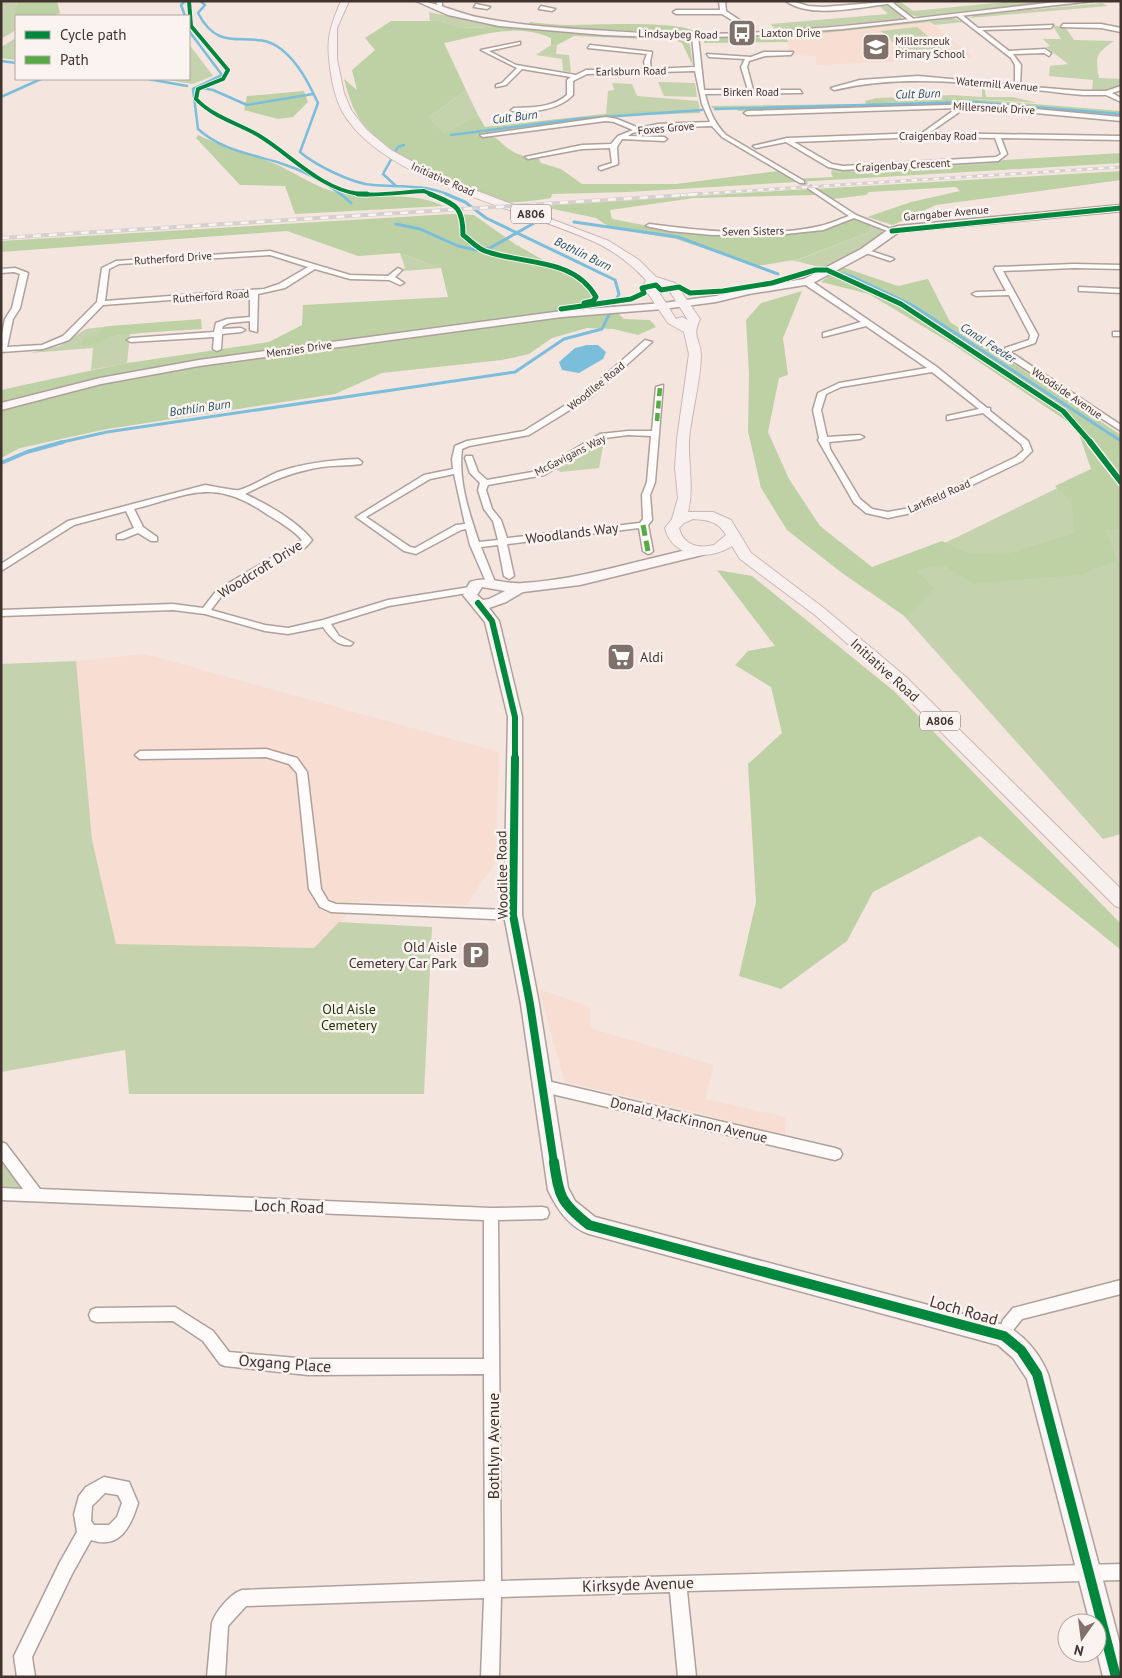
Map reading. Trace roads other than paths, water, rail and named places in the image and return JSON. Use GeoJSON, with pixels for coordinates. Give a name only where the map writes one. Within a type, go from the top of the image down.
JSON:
{"type":"FeatureCollection","features":[{"type":"Feature","properties":{"kind":"main road","name":"Initiative Road"},"geometry":{"type":"LineString","coordinates":[[345,1],[337,15],[332,43],[339,93],[347,111],[364,132],[388,152],[439,180],[605,243],[635,262],[652,279],[671,285],[672,321],[689,330]]}},
{"type":"Feature","properties":{"kind":"main road","name":"Initiative Road"},"geometry":{"type":"LineString","coordinates":[[652,279],[649,286],[694,319],[689,330],[695,354],[683,439],[682,468],[685,498]]}},
{"type":"Feature","properties":{"kind":"main road"},"geometry":{"type":"LineString","coordinates":[[685,498],[705,515],[726,523],[730,527],[732,536],[727,544],[718,549],[701,551],[687,548],[676,540],[672,528],[679,520],[692,515],[705,515]]}},
{"type":"Feature","properties":{"kind":"main road","name":"A806"},"geometry":{"type":"LineString","coordinates":[[679,520],[685,498]]}},
{"type":"Feature","properties":{"kind":"main road","name":"A806"},"geometry":{"type":"LineString","coordinates":[[732,536],[745,556]]}},
{"type":"Feature","properties":{"kind":"main road","name":"A806"},"geometry":{"type":"LineString","coordinates":[[718,549],[745,556]]}},
{"type":"Feature","properties":{"kind":"main road","name":"Initiative Road"},"geometry":{"type":"LineString","coordinates":[[745,556],[820,612],[900,681],[1121,901]]}},
{"type":"Feature","properties":{"kind":"street","name":"Lindsaybeg Road"},"geometry":{"type":"LineString","coordinates":[[420,1],[446,13],[481,20],[598,32],[695,36],[775,33],[1089,1]]}},
{"type":"Feature","properties":{"kind":"street"},"geometry":{"type":"LineString","coordinates":[[536,1],[544,2],[540,10],[552,9]]}},
{"type":"Feature","properties":{"kind":"street"},"geometry":{"type":"LineString","coordinates":[[722,1],[722,12]]}},
{"type":"Feature","properties":{"kind":"street"},"geometry":{"type":"LineString","coordinates":[[788,1],[794,6],[812,9],[896,1]]}},
{"type":"Feature","properties":{"kind":"street"},"geometry":{"type":"LineString","coordinates":[[889,2],[912,20]]}},
{"type":"Feature","properties":{"kind":"street"},"geometry":{"type":"LineString","coordinates":[[476,6],[488,6]]}},
{"type":"Feature","properties":{"kind":"street"},"geometry":{"type":"LineString","coordinates":[[676,12],[722,12],[742,24]]}},
{"type":"Feature","properties":{"kind":"street"},"geometry":{"type":"LineString","coordinates":[[959,15],[1010,53],[1017,63],[1018,85]]}},
{"type":"Feature","properties":{"kind":"street"},"geometry":{"type":"LineString","coordinates":[[724,22],[735,20]]}},
{"type":"Feature","properties":{"kind":"street"},"geometry":{"type":"LineString","coordinates":[[979,29],[1043,28],[1052,26]]}},
{"type":"Feature","properties":{"kind":"street"},"geometry":{"type":"LineString","coordinates":[[1063,26],[1121,30]]}},
{"type":"Feature","properties":{"kind":"street"},"geometry":{"type":"LineString","coordinates":[[695,36],[702,92],[712,124],[724,136],[802,182]]}},
{"type":"Feature","properties":{"kind":"street"},"geometry":{"type":"LineString","coordinates":[[476,51],[518,43]]}},
{"type":"Feature","properties":{"kind":"street"},"geometry":{"type":"LineString","coordinates":[[590,47],[652,52],[647,62],[648,71]]}},
{"type":"Feature","properties":{"kind":"street"},"geometry":{"type":"LineString","coordinates":[[484,50],[507,63],[575,76]]}},
{"type":"Feature","properties":{"kind":"street"},"geometry":{"type":"LineString","coordinates":[[1010,53],[1045,51],[1049,54]]}},
{"type":"Feature","properties":{"kind":"street"},"geometry":{"type":"LineString","coordinates":[[709,55],[750,58],[764,54],[791,53]]}},
{"type":"Feature","properties":{"kind":"street"},"geometry":{"type":"LineString","coordinates":[[750,58],[744,66],[751,92]]}},
{"type":"Feature","properties":{"kind":"street"},"geometry":{"type":"LineString","coordinates":[[511,86],[501,85],[521,67]]}},
{"type":"Feature","properties":{"kind":"street","name":"Earlsburn Road"},"geometry":{"type":"LineString","coordinates":[[575,76],[591,71],[699,70]]}},
{"type":"Feature","properties":{"kind":"street"},"geometry":{"type":"LineString","coordinates":[[514,110],[524,111],[562,102],[570,95],[570,81],[575,76]]}},
{"type":"Feature","properties":{"kind":"street","name":"Watermill Avenue"},"geometry":{"type":"LineString","coordinates":[[834,85],[918,78],[1018,85],[1083,93],[1107,93],[1121,88]]}},
{"type":"Feature","properties":{"kind":"street","name":"Birken Road"},"geometry":{"type":"LineString","coordinates":[[702,92],[800,92]]}},
{"type":"Feature","properties":{"kind":"street"},"geometry":{"type":"LineString","coordinates":[[1107,93],[1121,100]]}},
{"type":"Feature","properties":{"kind":"street","name":"Millersneuk Drive"},"geometry":{"type":"LineString","coordinates":[[747,113],[933,106],[964,108],[991,106],[1121,119]]}},
{"type":"Feature","properties":{"kind":"street"},"geometry":{"type":"LineString","coordinates":[[923,135],[964,108]]}},
{"type":"Feature","properties":{"kind":"street"},"geometry":{"type":"LineString","coordinates":[[483,135],[497,136],[606,119],[615,120],[637,129]]}},
{"type":"Feature","properties":{"kind":"street","name":"Foxes Grove"},"geometry":{"type":"LineString","coordinates":[[614,146],[621,137],[637,129],[712,124]]}},
{"type":"Feature","properties":{"kind":"street","name":"Craigenbay Road"},"geometry":{"type":"LineString","coordinates":[[756,146],[787,140],[923,135],[1121,138]]}},
{"type":"Feature","properties":{"kind":"street","name":"Craigenbay Crescent"},"geometry":{"type":"LineString","coordinates":[[787,140],[830,166],[843,168],[998,159],[1004,154],[997,136]]}},
{"type":"Feature","properties":{"kind":"street","name":"Foxes Grove"},"geometry":{"type":"LineString","coordinates":[[621,137],[664,140]]}},
{"type":"Feature","properties":{"kind":"street"},"geometry":{"type":"LineString","coordinates":[[528,157],[544,158],[582,147],[614,146],[618,165],[601,168]]}},
{"type":"Feature","properties":{"kind":"street"},"geometry":{"type":"LineString","coordinates":[[811,188],[854,216],[892,230]]}},
{"type":"Feature","properties":{"kind":"street","name":"Garngaber Avenue"},"geometry":{"type":"LineString","coordinates":[[671,302],[716,299],[752,290],[807,282],[865,251],[892,230],[1121,208]]}},
{"type":"Feature","properties":{"kind":"street","name":"Seven Sisters"},"geometry":{"type":"LineString","coordinates":[[649,226],[680,230],[769,232],[820,229],[854,216]]}},
{"type":"Feature","properties":{"kind":"street"},"geometry":{"type":"LineString","coordinates":[[865,251],[891,260]]}},
{"type":"Feature","properties":{"kind":"street","name":"Rutherford Drive"},"geometry":{"type":"LineString","coordinates":[[101,303],[106,268],[118,262],[270,252],[357,278],[390,278],[400,282]]}},
{"type":"Feature","properties":{"kind":"street","name":"Rutherford Road"},"geometry":{"type":"LineString","coordinates":[[101,303],[254,293],[282,286],[314,266]]}},
{"type":"Feature","properties":{"kind":"street","name":"Woodside Avenue"},"geometry":{"type":"LineString","coordinates":[[1121,268],[1074,266],[998,269],[1034,335],[1032,341],[1008,350],[1008,354],[1121,429]]}},
{"type":"Feature","properties":{"kind":"street"},"geometry":{"type":"LineString","coordinates":[[1,271],[19,270],[24,273],[16,308],[9,319],[2,350],[43,347],[57,343],[66,338],[101,303]]}},
{"type":"Feature","properties":{"kind":"street"},"geometry":{"type":"LineString","coordinates":[[390,278],[398,270]]}},
{"type":"Feature","properties":{"kind":"street","name":"Larkfield Road"},"geometry":{"type":"LineString","coordinates":[[807,282],[934,369],[1026,443],[1028,450],[1018,459],[913,510],[888,515],[869,511],[857,501],[822,440],[817,410],[822,393],[839,385],[934,369]]}},
{"type":"Feature","properties":{"kind":"street"},"geometry":{"type":"LineString","coordinates":[[1082,289],[1121,291]]}},
{"type":"Feature","properties":{"kind":"street"},"geometry":{"type":"LineString","coordinates":[[254,293],[254,330]]}},
{"type":"Feature","properties":{"kind":"street"},"geometry":{"type":"LineString","coordinates":[[976,294],[1010,293]]}},
{"type":"Feature","properties":{"kind":"street","name":"Menzies Drive"},"geometry":{"type":"LineString","coordinates":[[1,407],[100,381],[164,368],[627,306],[671,302]]}},
{"type":"Feature","properties":{"kind":"street"},"geometry":{"type":"LineString","coordinates":[[217,348],[218,333],[222,323],[253,320]]}},
{"type":"Feature","properties":{"kind":"street"},"geometry":{"type":"LineString","coordinates":[[826,335],[866,324]]}},
{"type":"Feature","properties":{"kind":"street"},"geometry":{"type":"LineString","coordinates":[[131,340],[241,330]]}},
{"type":"Feature","properties":{"kind":"street","name":"Woodilee Road"},"geometry":{"type":"LineString","coordinates":[[568,1208],[558,1190],[543,1086],[513,915],[515,717],[492,621],[489,591],[470,526],[456,455],[458,448],[466,444],[526,433],[588,395],[648,342]]}},
{"type":"Feature","properties":{"kind":"street"},"geometry":{"type":"LineString","coordinates":[[648,551],[643,525],[648,520],[646,495],[651,482],[660,387]]}},
{"type":"Feature","properties":{"kind":"street"},"geometry":{"type":"LineString","coordinates":[[950,418],[986,410]]}},
{"type":"Feature","properties":{"kind":"street","name":"McGavigans Way"},"geometry":{"type":"LineString","coordinates":[[485,483],[541,473],[603,436],[628,433],[656,434]]}},
{"type":"Feature","properties":{"kind":"street"},"geometry":{"type":"LineString","coordinates":[[822,440],[860,437]]}},
{"type":"Feature","properties":{"kind":"street"},"geometry":{"type":"LineString","coordinates":[[468,458],[474,473],[485,483],[482,490],[488,509],[497,520],[502,542],[489,591]]}},
{"type":"Feature","properties":{"kind":"street"},"geometry":{"type":"LineString","coordinates":[[240,493],[296,468],[322,462],[347,465],[358,462]]}},
{"type":"Feature","properties":{"kind":"street"},"geometry":{"type":"LineString","coordinates":[[458,471],[427,477],[360,517],[407,549],[416,551],[460,527],[470,526]]}},
{"type":"Feature","properties":{"kind":"street","name":"Woodcroft Drive"},"geometry":{"type":"LineString","coordinates":[[1,568],[71,523],[205,488],[221,488],[240,493],[301,533],[306,540],[303,545],[220,592],[205,611],[172,607],[1,613]]}},
{"type":"Feature","properties":{"kind":"street"},"geometry":{"type":"LineString","coordinates":[[129,509],[139,529],[154,538]]}},
{"type":"Feature","properties":{"kind":"street","name":"Woodlands Way"},"geometry":{"type":"LineString","coordinates":[[475,544],[643,525]]}},
{"type":"Feature","properties":{"kind":"street"},"geometry":{"type":"LineString","coordinates":[[120,537],[139,529]]}},
{"type":"Feature","properties":{"kind":"street"},"geometry":{"type":"LineString","coordinates":[[671,556],[676,540]]}},
{"type":"Feature","properties":{"kind":"street"},"geometry":{"type":"LineString","coordinates":[[205,611],[276,631],[297,630],[326,623],[388,603],[438,595],[575,582],[648,565],[671,556],[701,551]]}},
{"type":"Feature","properties":{"kind":"street"},"geometry":{"type":"LineString","coordinates":[[326,623],[336,638],[348,643]]}},
{"type":"Feature","properties":{"kind":"street"},"geometry":{"type":"LineString","coordinates":[[140,755],[266,753],[293,761],[302,772],[315,889],[324,904],[335,909],[513,915]]}},
{"type":"Feature","properties":{"kind":"street","name":"Donald MacKinnon Avenue"},"geometry":{"type":"LineString","coordinates":[[543,1086],[835,1154]]}},
{"type":"Feature","properties":{"kind":"street"},"geometry":{"type":"LineString","coordinates":[[1,1148],[36,1196]]}},
{"type":"Feature","properties":{"kind":"street","name":"Loch Road"},"geometry":{"type":"LineString","coordinates":[[1,1194],[492,1214],[542,1213]]}},
{"type":"Feature","properties":{"kind":"street","name":"Loch Road"},"geometry":{"type":"LineString","coordinates":[[568,1208],[590,1225],[1004,1336],[1021,1350],[1037,1374],[1116,1677]]}},
{"type":"Feature","properties":{"kind":"street","name":"Bothlyn Avenue"},"geometry":{"type":"LineString","coordinates":[[490,1677],[493,1588],[492,1214]]}},
{"type":"Feature","properties":{"kind":"street","name":"Loch Road"},"geometry":{"type":"LineString","coordinates":[[1004,1336],[1008,1325],[1018,1313],[1121,1287]]}},
{"type":"Feature","properties":{"kind":"street","name":"Oxgang Place"},"geometry":{"type":"LineString","coordinates":[[96,1315],[175,1314],[208,1336],[224,1359],[308,1366],[492,1366]]}},
{"type":"Feature","properties":{"kind":"street"},"geometry":{"type":"LineString","coordinates":[[26,1677],[23,1656],[66,1568],[87,1531]]}},
{"type":"Feature","properties":{"kind":"street","name":"Kirksyde Avenue"},"geometry":{"type":"LineString","coordinates":[[216,1677],[220,1624],[242,1598],[493,1588],[1121,1572]]}},
{"type":"Feature","properties":{"kind":"street"},"geometry":{"type":"LineString","coordinates":[[678,1583],[687,1677]]}},
{"type":"Feature","properties":{"kind":"water"},"geometry":{"type":"Polygon","coordinates":[[[598,345],[606,352],[603,359],[579,373],[562,370],[559,362],[575,348],[598,345]]]}},
{"type":"Feature","properties":{"kind":"waterway","name":"Canal Feeder"},"geometry":{"type":"LineString","coordinates":[[185,1],[181,5],[185,15]]}},
{"type":"Feature","properties":{"kind":"waterway","name":"Bothlin Burn"},"geometry":{"type":"LineString","coordinates":[[200,1],[205,5],[198,13],[207,27],[216,34],[226,38],[259,40],[270,43],[281,49],[303,74],[318,103],[300,152],[324,168],[345,178],[365,184],[430,189],[449,195]]}},
{"type":"Feature","properties":{"kind":"waterway","name":"Canal Feeder"},"geometry":{"type":"LineString","coordinates":[[190,32],[222,75],[193,89],[198,129],[226,147],[280,163],[305,173],[342,195]]}},
{"type":"Feature","properties":{"kind":"waterway"},"geometry":{"type":"LineString","coordinates":[[1,61],[15,63]]}},
{"type":"Feature","properties":{"kind":"waterway"},"geometry":{"type":"LineString","coordinates":[[1,97],[39,80]]}},
{"type":"Feature","properties":{"kind":"waterway"},"geometry":{"type":"LineString","coordinates":[[154,80],[187,86]]}},
{"type":"Feature","properties":{"kind":"waterway"},"geometry":{"type":"LineString","coordinates":[[202,88],[213,90],[247,105],[313,94]]}},
{"type":"Feature","properties":{"kind":"waterway","name":"Cult Burn"},"geometry":{"type":"LineString","coordinates":[[715,109],[973,102],[1121,114]]}},
{"type":"Feature","properties":{"kind":"waterway","name":"Cult Burn"},"geometry":{"type":"LineString","coordinates":[[451,135],[576,119],[702,110]]}},
{"type":"Feature","properties":{"kind":"waterway","name":"Cult Burn"},"geometry":{"type":"LineString","coordinates":[[396,186],[383,174],[398,147],[404,145]]}},
{"type":"Feature","properties":{"kind":"waterway","name":"Canal Feeder"},"geometry":{"type":"LineString","coordinates":[[341,194],[351,203]]}},
{"type":"Feature","properties":{"kind":"waterway","name":"Bothlin Burn"},"geometry":{"type":"LineString","coordinates":[[446,194],[465,202],[486,218],[517,233]]}},
{"type":"Feature","properties":{"kind":"waterway"},"geometry":{"type":"LineString","coordinates":[[517,233],[536,222]]}},
{"type":"Feature","properties":{"kind":"waterway","name":"Canal Feeder"},"geometry":{"type":"LineString","coordinates":[[574,222],[678,237],[778,274]]}},
{"type":"Feature","properties":{"kind":"waterway","name":"Canal Feeder"},"geometry":{"type":"LineString","coordinates":[[396,224],[420,229],[458,246],[476,250],[490,248],[517,233]]}},
{"type":"Feature","properties":{"kind":"waterway","name":"Bothlin Burn"},"geometry":{"type":"LineString","coordinates":[[58,443],[107,432],[515,372],[564,339],[602,329],[619,294],[615,280],[517,233]]}},
{"type":"Feature","properties":{"kind":"waterway","name":"Canal Feeder"},"geometry":{"type":"LineString","coordinates":[[839,273],[853,277],[912,305],[1121,441]]}},
{"type":"Feature","properties":{"kind":"waterway","name":"Bothlin Burn"},"geometry":{"type":"LineString","coordinates":[[1,463],[27,452],[63,442]]}},
{"type":"Feature","properties":{"kind":"tunnel"},"geometry":{"type":"LineString","coordinates":[[802,182],[811,188]]}},
{"type":"Feature","properties":{"kind":"railway"},"geometry":{"type":"LineString","coordinates":[[681,195],[1121,167]]}},
{"type":"Feature","properties":{"kind":"railway"},"geometry":{"type":"LineString","coordinates":[[1,238],[701,194]]}},
{"type":"Feature","properties":{"kind":"place","name":"Laxton Drive"},"geometry":{"type":"Point","coordinates":[742,33]}},
{"type":"Feature","properties":{"kind":"place","name":"Millersneuk Primary School"},"geometry":{"type":"Point","coordinates":[876,47]}},
{"type":"Feature","properties":{"kind":"place","name":"Aldi"},"geometry":{"type":"Point","coordinates":[621,657]}},
{"type":"Feature","properties":{"kind":"place","name":"Old Aisle Cemetery Car Park"},"geometry":{"type":"Point","coordinates":[476,955]}},
{"type":"Feature","properties":{"kind":"park label","name":"Old Aisle Cemetery"},"geometry":{"type":"Point","coordinates":[349,1018]}}]}
